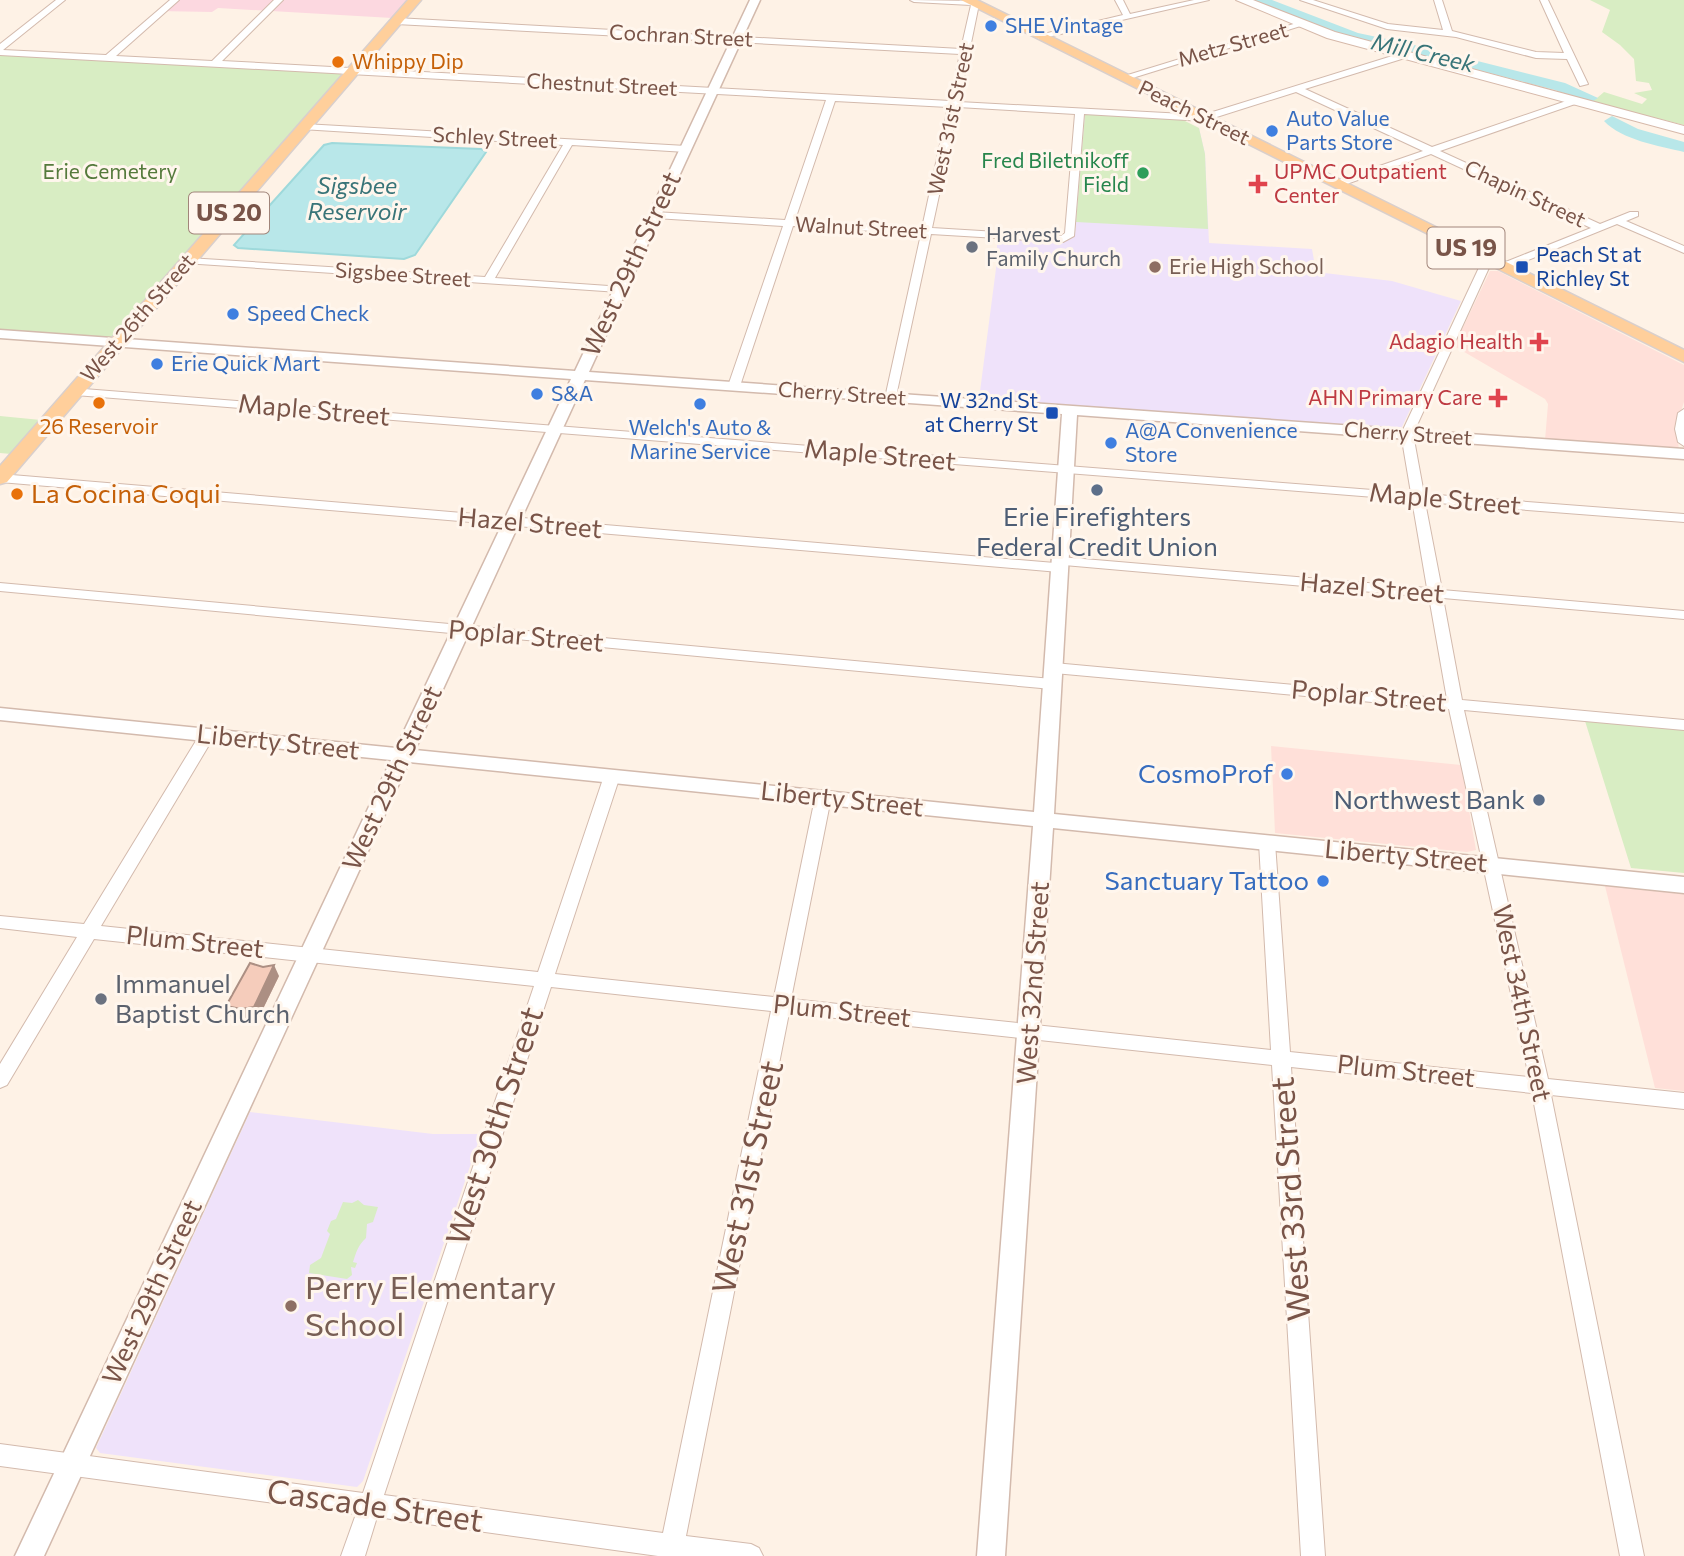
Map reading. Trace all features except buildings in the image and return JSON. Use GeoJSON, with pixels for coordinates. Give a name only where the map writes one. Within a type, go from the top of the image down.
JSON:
{"type":"FeatureCollection","features":[{"type":"Feature","properties":{"kind":"main road","name":"West 26th Street"},"geometry":{"type":"LineString","coordinates":[[0,478],[415,0]]}},
{"type":"Feature","properties":{"kind":"main road"},"geometry":{"type":"LineString","coordinates":[[1242,0],[1303,24],[1405,55],[1684,130]]}},
{"type":"Feature","properties":{"kind":"main road","name":"Peach Street"},"geometry":{"type":"LineString","coordinates":[[972,2],[1684,357]]}},
{"type":"Feature","properties":{"kind":"street"},"geometry":{"type":"LineString","coordinates":[[0,50],[61,0]]}},
{"type":"Feature","properties":{"kind":"street"},"geometry":{"type":"LineString","coordinates":[[108,58],[175,0]]}},
{"type":"Feature","properties":{"kind":"street"},"geometry":{"type":"LineString","coordinates":[[214,64],[279,0]]}},
{"type":"Feature","properties":{"kind":"street","name":"West 29th Street"},"geometry":{"type":"LineString","coordinates":[[29,1556],[755,0]]}},
{"type":"Feature","properties":{"kind":"street"},"geometry":{"type":"LineString","coordinates":[[914,0],[972,2]]}},
{"type":"Feature","properties":{"kind":"street"},"geometry":{"type":"LineString","coordinates":[[1119,0],[1128,17]]}},
{"type":"Feature","properties":{"kind":"street"},"geometry":{"type":"LineString","coordinates":[[1039,36],[1128,17],[1175,3],[1205,0]]}},
{"type":"Feature","properties":{"kind":"street"},"geometry":{"type":"LineString","coordinates":[[1304,0],[1387,26],[1448,33],[1536,55],[1569,56]]}},
{"type":"Feature","properties":{"kind":"street"},"geometry":{"type":"LineString","coordinates":[[1438,0],[1448,33]]}},
{"type":"Feature","properties":{"kind":"street"},"geometry":{"type":"LineString","coordinates":[[1544,0],[1583,84]]}},
{"type":"Feature","properties":{"kind":"street","name":"West 31st Street"},"geometry":{"type":"LineString","coordinates":[[891,397],[965,52],[972,2]]}},
{"type":"Feature","properties":{"kind":"street","name":"Cochran Street"},"geometry":{"type":"LineString","coordinates":[[396,21],[965,52]]}},
{"type":"Feature","properties":{"kind":"street","name":"Metz Street"},"geometry":{"type":"LineString","coordinates":[[1123,78],[1303,24]]}},
{"type":"Feature","properties":{"kind":"street","name":"Chestnut Street"},"geometry":{"type":"LineString","coordinates":[[0,50],[1204,118]]}},
{"type":"Feature","properties":{"kind":"street"},"geometry":{"type":"LineString","coordinates":[[1204,118],[1405,55]]}},
{"type":"Feature","properties":{"kind":"street","name":"Chapin Street"},"geometry":{"type":"LineString","coordinates":[[1297,89],[1600,228]]}},
{"type":"Feature","properties":{"kind":"street"},"geometry":{"type":"LineString","coordinates":[[734,386],[832,97]]}},
{"type":"Feature","properties":{"kind":"street"},"geometry":{"type":"LineString","coordinates":[[1337,184],[1575,101]]}},
{"type":"Feature","properties":{"kind":"street","name":"Walnut Street"},"geometry":{"type":"LineString","coordinates":[[655,215],[1058,240],[1067,238],[1070,234],[1080,111]]}},
{"type":"Feature","properties":{"kind":"street","name":"Schley Street"},"geometry":{"type":"LineString","coordinates":[[304,127],[686,149]]}},
{"type":"Feature","properties":{"kind":"street"},"geometry":{"type":"LineString","coordinates":[[488,281],[569,142]]}},
{"type":"Feature","properties":{"kind":"street"},"geometry":{"type":"LineString","coordinates":[[1407,434],[1495,263],[1600,228],[1633,214]]}},
{"type":"Feature","properties":{"kind":"street","name":"Chapin Street"},"geometry":{"type":"LineString","coordinates":[[1618,221],[1684,250]]}},
{"type":"Feature","properties":{"kind":"street","name":"Sigsbee Street"},"geometry":{"type":"LineString","coordinates":[[188,261],[619,289]]}},
{"type":"Feature","properties":{"kind":"street","name":"Cherry Street"},"geometry":{"type":"LineString","coordinates":[[0,334],[1684,454]]}},
{"type":"Feature","properties":{"kind":"street","name":"Maple Street"},"geometry":{"type":"LineString","coordinates":[[75,391],[1684,519]]}},
{"type":"Feature","properties":{"kind":"street","name":"West 32nd Street"},"geometry":{"type":"LineString","coordinates":[[991,1556],[1030,1032],[1070,410]]}},
{"type":"Feature","properties":{"kind":"street"},"geometry":{"type":"LineString","coordinates":[[1684,413],[1681,429],[1684,442]]}},
{"type":"Feature","properties":{"kind":"street","name":"West 34th Street"},"geometry":{"type":"LineString","coordinates":[[1407,434],[1455,704],[1540,1086],[1632,1556]]}},
{"type":"Feature","properties":{"kind":"street","name":"Hazel Street"},"geometry":{"type":"LineString","coordinates":[[0,478],[511,522],[1684,615]]}},
{"type":"Feature","properties":{"kind":"street","name":"Poplar Street"},"geometry":{"type":"LineString","coordinates":[[0,587],[461,629],[1053,676],[1455,704],[1684,725]]}},
{"type":"Feature","properties":{"kind":"street","name":"Liberty Street"},"geometry":{"type":"LineString","coordinates":[[3,718],[206,735],[1684,885]]}},
{"type":"Feature","properties":{"kind":"street"},"geometry":{"type":"LineString","coordinates":[[0,1080],[206,735]]}},
{"type":"Feature","properties":{"kind":"street","name":"West 30th Street"},"geometry":{"type":"LineString","coordinates":[[353,1556],[612,776]]}},
{"type":"Feature","properties":{"kind":"street","name":"West 31st Street"},"geometry":{"type":"LineString","coordinates":[[671,1550],[823,798]]}},
{"type":"Feature","properties":{"kind":"street","name":"West 33rd Street"},"geometry":{"type":"LineString","coordinates":[[1267,843],[1313,1556]]}},
{"type":"Feature","properties":{"kind":"street","name":"Plum Street"},"geometry":{"type":"LineString","coordinates":[[0,922],[1684,1101]]}},
{"type":"Feature","properties":{"kind":"street","name":"Cascade Street"},"geometry":{"type":"LineString","coordinates":[[0,1455],[671,1550],[751,1556]]}},
{"type":"Feature","properties":{"kind":"shaded area"},"geometry":{"type":"Polygon","coordinates":[[[169,0],[408,0],[392,18],[218,8],[212,12],[157,11],[169,0]]]}},
{"type":"Feature","properties":{"kind":"shaded area","name":"Erie High School"},"geometry":{"type":"Polygon","coordinates":[[[1085,114],[1199,128],[1205,154],[1209,243],[1312,249],[1316,272],[1392,281],[1461,301],[1401,429],[979,399],[997,261],[997,238],[1059,242],[1075,234],[1085,114]]]}},
{"type":"Feature","properties":{"kind":"shaded area"},"geometry":{"type":"Polygon","coordinates":[[[1490,271],[1498,271],[1684,365],[1684,402],[1676,426],[1679,450],[1545,440],[1548,404],[1545,399],[1454,346],[1490,271]]]}},
{"type":"Feature","properties":{"kind":"shaded area"},"geometry":{"type":"Polygon","coordinates":[[[1271,746],[1461,765],[1476,850],[1467,852],[1275,833],[1271,746]]]}},
{"type":"Feature","properties":{"kind":"shaded area"},"geometry":{"type":"Polygon","coordinates":[[[1605,886],[1684,894],[1684,1091],[1655,1088],[1605,886]]]}},
{"type":"Feature","properties":{"kind":"shaded area","name":"Perry Elementary School"},"geometry":{"type":"Polygon","coordinates":[[[250,1112],[433,1134],[481,1134],[363,1481],[357,1487],[100,1453],[96,1448],[250,1112]]]}},
{"type":"Feature","properties":{"kind":"green space"},"geometry":{"type":"Polygon","coordinates":[[[1590,0],[1684,0],[1684,125],[1581,99],[1597,98],[1604,92],[1642,104],[1647,99],[1634,93],[1652,90],[1649,83],[1636,81],[1634,59],[1602,32],[1610,10],[1590,0]]]}},
{"type":"Feature","properties":{"kind":"green space","name":"Erie Cemetery"},"geometry":{"type":"Polygon","coordinates":[[[0,54],[344,73],[114,336],[105,338],[0,330],[0,54]]]}},
{"type":"Feature","properties":{"kind":"green space","name":"Fred Biletnikoff Field"},"geometry":{"type":"Polygon","coordinates":[[[1085,114],[1181,119],[1199,128],[1205,154],[1208,229],[1076,222],[1085,114]]]}},
{"type":"Feature","properties":{"kind":"green space"},"geometry":{"type":"Polygon","coordinates":[[[0,416],[41,420],[11,454],[0,453],[0,416]]]}},
{"type":"Feature","properties":{"kind":"green space"},"geometry":{"type":"Polygon","coordinates":[[[1585,721],[1684,729],[1684,873],[1631,868],[1585,721]]]}},
{"type":"Feature","properties":{"kind":"green space"},"geometry":{"type":"Polygon","coordinates":[[[358,1200],[364,1205],[378,1207],[373,1222],[367,1224],[366,1238],[359,1246],[353,1262],[357,1263],[355,1268],[351,1267],[352,1275],[347,1279],[309,1273],[310,1265],[321,1258],[330,1234],[327,1231],[343,1202],[352,1203],[358,1200]]]}},
{"type":"Feature","properties":{"kind":"water","name":"Sigsbee Reservoir"},"geometry":{"type":"Polygon","coordinates":[[[332,143],[481,149],[486,152],[415,255],[404,259],[238,248],[234,245],[324,145],[332,143]]]}},
{"type":"Feature","properties":{"kind":"waterway","name":"Mill Creek"},"geometry":{"type":"LineString","coordinates":[[1260,0],[1354,37],[1410,48],[1484,69],[1560,86],[1590,98]]}},
{"type":"Feature","properties":{"kind":"waterway","name":"Mill Creek"},"geometry":{"type":"LineString","coordinates":[[1612,121],[1632,132],[1684,147]]}},
{"type":"Feature","properties":{"kind":"place","name":"SHE Vintage"},"geometry":{"type":"Point","coordinates":[991,26]}},
{"type":"Feature","properties":{"kind":"place","name":"Whippy Dip"},"geometry":{"type":"Point","coordinates":[338,62]}},
{"type":"Feature","properties":{"kind":"place","name":"Auto Value Parts Store"},"geometry":{"type":"Point","coordinates":[1272,131]}},
{"type":"Feature","properties":{"kind":"place","name":"Fred Biletnikoff Field"},"geometry":{"type":"Point","coordinates":[1143,173]}},
{"type":"Feature","properties":{"kind":"place","name":"UPMC Outpatient Center"},"geometry":{"type":"Point","coordinates":[1258,184]}},
{"type":"Feature","properties":{"kind":"place","name":"Harvest Family Church"},"geometry":{"type":"Point","coordinates":[972,247]}},
{"type":"Feature","properties":{"kind":"place","name":"Erie High School"},"geometry":{"type":"Point","coordinates":[1155,267]}},
{"type":"Feature","properties":{"kind":"place","name":"Peach St at Richley St"},"geometry":{"type":"Point","coordinates":[1522,267]}},
{"type":"Feature","properties":{"kind":"place","name":"Speed Check"},"geometry":{"type":"Point","coordinates":[233,314]}},
{"type":"Feature","properties":{"kind":"place","name":"Adagio Health"},"geometry":{"type":"Point","coordinates":[1539,342]}},
{"type":"Feature","properties":{"kind":"place","name":"Erie Quick Mart"},"geometry":{"type":"Point","coordinates":[157,364]}},
{"type":"Feature","properties":{"kind":"place","name":"S&A"},"geometry":{"type":"Point","coordinates":[537,394]}},
{"type":"Feature","properties":{"kind":"place","name":"AHN Primary Care"},"geometry":{"type":"Point","coordinates":[1498,398]}},
{"type":"Feature","properties":{"kind":"place","name":"26 Reservoir"},"geometry":{"type":"Point","coordinates":[99,403]}},
{"type":"Feature","properties":{"kind":"place","name":"Welch's Auto & Marine Service"},"geometry":{"type":"Point","coordinates":[700,404]}},
{"type":"Feature","properties":{"kind":"place","name":"W 32nd St at Cherry St"},"geometry":{"type":"Point","coordinates":[1052,413]}},
{"type":"Feature","properties":{"kind":"place","name":"A@A Convenience Store"},"geometry":{"type":"Point","coordinates":[1111,443]}},
{"type":"Feature","properties":{"kind":"place","name":"Erie Firefighters Federal Credit Union"},"geometry":{"type":"Point","coordinates":[1097,490]}},
{"type":"Feature","properties":{"kind":"place","name":"La Cocina Coqui"},"geometry":{"type":"Point","coordinates":[17,494]}},
{"type":"Feature","properties":{"kind":"place","name":"CosmoProf"},"geometry":{"type":"Point","coordinates":[1287,774]}},
{"type":"Feature","properties":{"kind":"place","name":"Northwest Bank"},"geometry":{"type":"Point","coordinates":[1539,800]}},
{"type":"Feature","properties":{"kind":"place","name":"Sanctuary Tattoo"},"geometry":{"type":"Point","coordinates":[1323,881]}},
{"type":"Feature","properties":{"kind":"place","name":"Immanuel Baptist Church"},"geometry":{"type":"Point","coordinates":[101,999]}},
{"type":"Feature","properties":{"kind":"place","name":"Perry Elementary School"},"geometry":{"type":"Point","coordinates":[291,1306]}}]}
